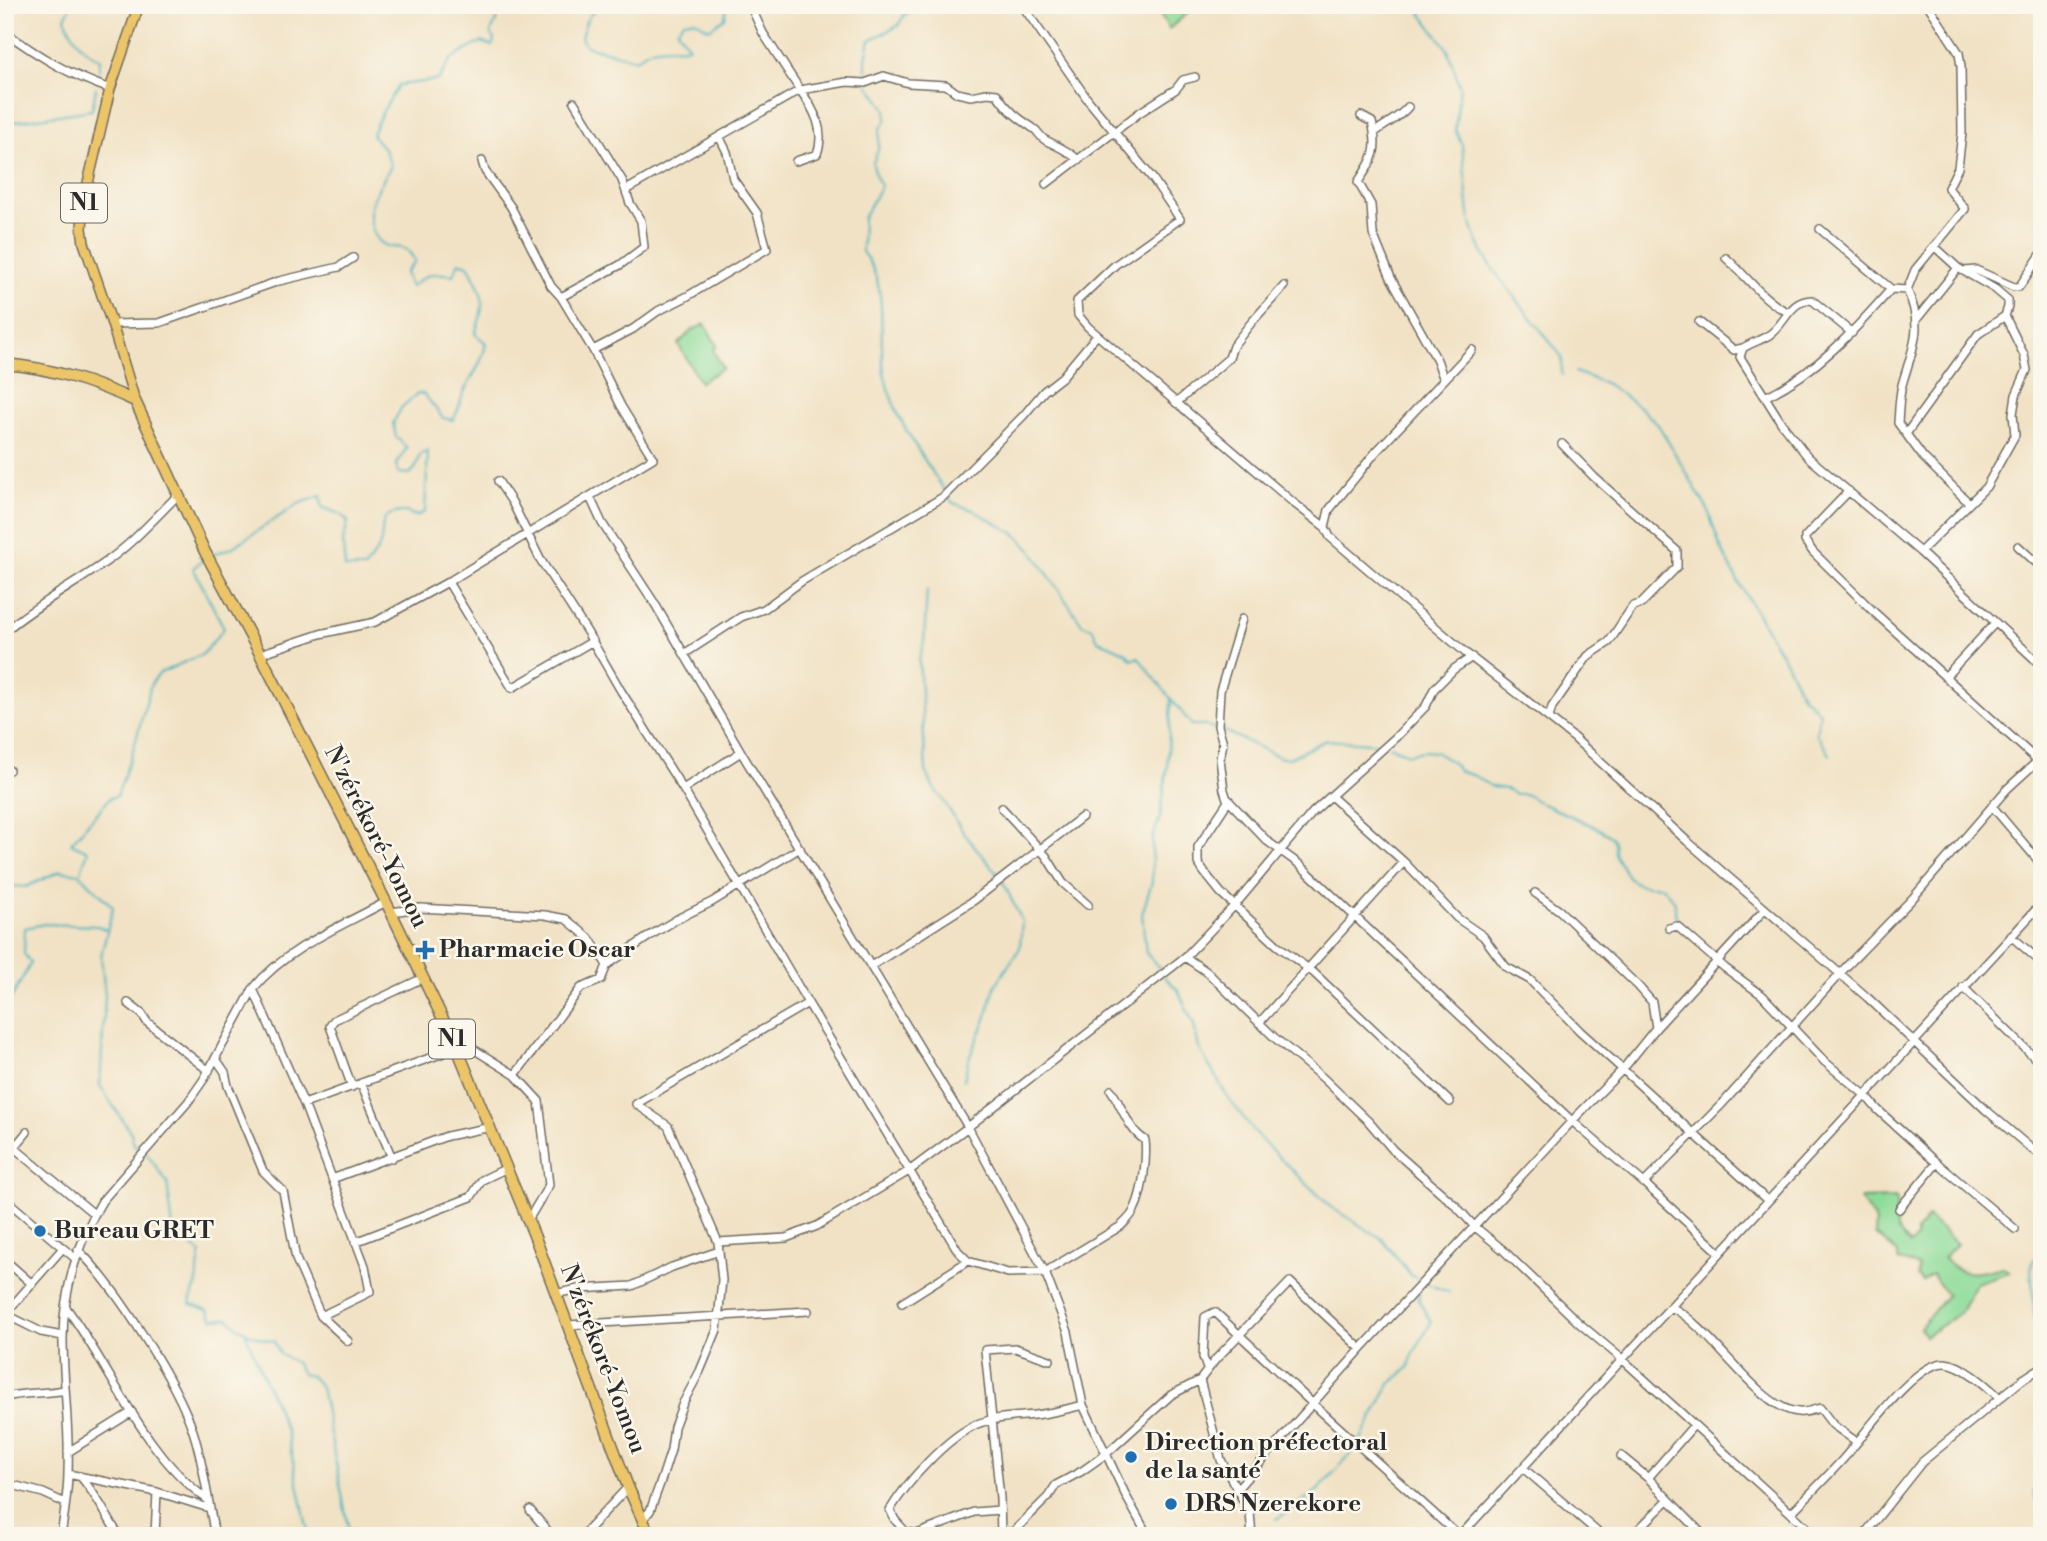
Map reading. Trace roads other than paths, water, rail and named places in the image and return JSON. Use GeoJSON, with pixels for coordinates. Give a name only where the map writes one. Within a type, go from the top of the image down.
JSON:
{"type":"FeatureCollection","features":[{"type":"Feature","properties":{"kind":"highway"},"geometry":{"type":"LineString","coordinates":[[5,364],[32,366],[72,376],[135,401]]}},
{"type":"Feature","properties":{"kind":"highway","name":"N'zérékoré-Yomou"},"geometry":{"type":"LineString","coordinates":[[135,401],[208,556],[386,902],[457,1048],[528,1220],[628,1487],[650,1536]]}},
{"type":"Feature","properties":{"kind":"main road","name":"N1"},"geometry":{"type":"LineString","coordinates":[[135,401],[82,228],[84,200],[110,89],[139,5]]}},
{"type":"Feature","properties":{"kind":"street"},"geometry":{"type":"LineString","coordinates":[[750,5],[763,33],[800,90],[821,129],[822,141],[817,154],[796,161]]}},
{"type":"Feature","properties":{"kind":"street"},"geometry":{"type":"LineString","coordinates":[[1022,5],[1088,100],[1153,179],[1180,219],[1115,265],[1077,300],[1078,315],[1097,335],[1176,403],[1325,527],[1329,537],[1616,775],[2034,1151]]}},
{"type":"Feature","properties":{"kind":"street"},"geometry":{"type":"LineString","coordinates":[[1928,5],[1959,53],[1962,133],[1958,167],[1948,188],[1965,209],[1915,270],[1907,290],[1912,300],[1917,339],[1902,388],[1898,423],[1923,457],[1969,503]]}},
{"type":"Feature","properties":{"kind":"street"},"geometry":{"type":"LineString","coordinates":[[5,32],[45,61],[76,77],[110,89]]}},
{"type":"Feature","properties":{"kind":"street"},"geometry":{"type":"LineString","coordinates":[[626,190],[800,90],[847,82],[868,82],[884,76],[908,83],[946,85],[957,93],[971,96],[997,94],[1022,123],[1035,129],[1043,139],[1057,144],[1078,160]]}},
{"type":"Feature","properties":{"kind":"street"},"geometry":{"type":"LineString","coordinates":[[1046,184],[1139,113],[1176,89],[1183,80],[1195,77]]}},
{"type":"Feature","properties":{"kind":"street"},"geometry":{"type":"LineString","coordinates":[[561,297],[620,265],[644,247],[641,221],[626,190],[574,102]]}},
{"type":"Feature","properties":{"kind":"street"},"geometry":{"type":"LineString","coordinates":[[1374,133],[1387,122],[1402,115],[1408,107]]}},
{"type":"Feature","properties":{"kind":"street"},"geometry":{"type":"LineString","coordinates":[[1361,116],[1371,122],[1376,141],[1374,158],[1358,182],[1371,205],[1373,234],[1391,278],[1437,360],[1444,380]]}},
{"type":"Feature","properties":{"kind":"street"},"geometry":{"type":"LineString","coordinates":[[593,350],[766,249],[757,213],[733,179],[727,152],[720,138]]}},
{"type":"Feature","properties":{"kind":"street"},"geometry":{"type":"LineString","coordinates":[[260,654],[320,634],[375,622],[448,582],[653,458],[621,407],[593,350],[561,297],[551,286],[525,232],[485,171],[482,161]]}},
{"type":"Feature","properties":{"kind":"street"},"geometry":{"type":"LineString","coordinates":[[1820,229],[1891,289],[1907,290]]}},
{"type":"Feature","properties":{"kind":"street"},"geometry":{"type":"LineString","coordinates":[[1906,434],[1974,339],[2005,316],[2008,307],[2007,300],[1995,289],[1961,270],[1934,246]]}},
{"type":"Feature","properties":{"kind":"street"},"geometry":{"type":"LineString","coordinates":[[1916,320],[1961,270],[1976,270],[2014,288],[2019,287],[2042,253]]}},
{"type":"Feature","properties":{"kind":"street"},"geometry":{"type":"LineString","coordinates":[[1726,257],[1775,307],[1788,312]]}},
{"type":"Feature","properties":{"kind":"street"},"geometry":{"type":"LineString","coordinates":[[113,324],[159,323],[278,281],[339,267],[354,258]]}},
{"type":"Feature","properties":{"kind":"street"},"geometry":{"type":"LineString","coordinates":[[1176,403],[1229,358],[1233,346],[1284,286]]}},
{"type":"Feature","properties":{"kind":"street"},"geometry":{"type":"LineString","coordinates":[[1765,397],[1804,375],[1852,333],[1891,289]]}},
{"type":"Feature","properties":{"kind":"street"},"geometry":{"type":"LineString","coordinates":[[1739,352],[1771,334],[1788,312],[1804,300],[1812,300],[1852,333]]}},
{"type":"Feature","properties":{"kind":"street"},"geometry":{"type":"LineString","coordinates":[[1920,552],[1986,487],[2015,436],[2013,414],[2016,395],[2027,370],[2024,355],[2005,316]]}},
{"type":"Feature","properties":{"kind":"street"},"geometry":{"type":"LineString","coordinates":[[1699,322],[1739,352],[1782,424],[1808,457],[1920,552],[2042,666]]}},
{"type":"Feature","properties":{"kind":"street"},"geometry":{"type":"LineString","coordinates":[[684,654],[741,617],[764,609],[802,581],[946,495],[1044,391],[1062,377],[1097,335]]}},
{"type":"Feature","properties":{"kind":"street"},"geometry":{"type":"LineString","coordinates":[[1325,527],[1329,510],[1375,453],[1472,351]]}},
{"type":"Feature","properties":{"kind":"street"},"geometry":{"type":"LineString","coordinates":[[1549,718],[1552,707],[1582,669],[1588,656],[1609,642],[1633,606],[1641,604],[1677,567],[1677,551],[1594,477],[1562,444]]}},
{"type":"Feature","properties":{"kind":"street"},"geometry":{"type":"LineString","coordinates":[[498,481],[562,596],[593,641],[909,1171],[958,1251],[968,1261],[1008,1273],[1045,1272],[1121,1226],[1136,1208],[1145,1162],[1144,1140],[1130,1125],[1111,1090]]}},
{"type":"Feature","properties":{"kind":"street"},"geometry":{"type":"LineString","coordinates":[[1644,1182],[1723,1102],[1912,899],[1992,806],[2040,759],[1875,613],[1805,541],[1805,537],[1849,491]]}},
{"type":"Feature","properties":{"kind":"street"},"geometry":{"type":"LineString","coordinates":[[5,631],[56,593],[104,564],[178,495]]}},
{"type":"Feature","properties":{"kind":"street"},"geometry":{"type":"LineString","coordinates":[[590,496],[602,523],[684,654],[968,1127],[1045,1272],[1068,1332],[1083,1405],[1148,1536]]}},
{"type":"Feature","properties":{"kind":"street"},"geometry":{"type":"LineString","coordinates":[[2018,546],[2042,568]]}},
{"type":"Feature","properties":{"kind":"street"},"geometry":{"type":"LineString","coordinates":[[448,582],[512,688],[593,641]]}},
{"type":"Feature","properties":{"kind":"street"},"geometry":{"type":"LineString","coordinates":[[1242,619],[1220,691],[1218,726],[1223,749],[1220,759],[1224,790],[1229,800],[1267,841],[1298,864],[1451,1010],[1720,1253]]}},
{"type":"Feature","properties":{"kind":"street"},"geometry":{"type":"LineString","coordinates":[[1945,677],[1994,624]]}},
{"type":"Feature","properties":{"kind":"street"},"geometry":{"type":"LineString","coordinates":[[2035,660],[2042,651]]}},
{"type":"Feature","properties":{"kind":"street"},"geometry":{"type":"LineString","coordinates":[[718,1242],[786,1238],[817,1226],[909,1171],[968,1127],[1185,957],[1235,905],[1313,812],[1426,706],[1434,689],[1472,657]]}},
{"type":"Feature","properties":{"kind":"street"},"geometry":{"type":"LineString","coordinates":[[682,789],[741,752]]}},
{"type":"Feature","properties":{"kind":"street"},"geometry":{"type":"LineString","coordinates":[[1332,797],[1404,862],[1457,918],[1483,936],[1506,967],[1530,980],[1580,1031],[1767,1200]]}},
{"type":"Feature","properties":{"kind":"street"},"geometry":{"type":"LineString","coordinates":[[1229,800],[1198,847],[1198,863],[1221,893],[1278,945],[1308,968],[1450,1102]]}},
{"type":"Feature","properties":{"kind":"street"},"geometry":{"type":"LineString","coordinates":[[1992,806],[2042,865]]}},
{"type":"Feature","properties":{"kind":"street"},"geometry":{"type":"LineString","coordinates":[[1002,808],[1040,849],[1063,883],[1088,905]]}},
{"type":"Feature","properties":{"kind":"street"},"geometry":{"type":"LineString","coordinates":[[871,966],[973,901],[1082,817]]}},
{"type":"Feature","properties":{"kind":"street"},"geometry":{"type":"LineString","coordinates":[[515,1075],[581,988],[601,980],[607,965],[679,918],[712,902],[800,848]]}},
{"type":"Feature","properties":{"kind":"street"},"geometry":{"type":"LineString","coordinates":[[1259,1023],[1404,862]]}},
{"type":"Feature","properties":{"kind":"street"},"geometry":{"type":"LineString","coordinates":[[1535,893],[1560,911],[1638,986],[1652,1002],[1656,1028]]}},
{"type":"Feature","properties":{"kind":"street"},"geometry":{"type":"LineString","coordinates":[[61,1536],[68,1474],[62,1336],[65,1305],[77,1255],[94,1214],[102,1201],[188,1102],[216,1059],[253,989],[279,961],[386,902]]}},
{"type":"Feature","properties":{"kind":"street"},"geometry":{"type":"LineString","coordinates":[[1207,1370],[1203,1357],[1205,1317],[1215,1311],[1459,1536],[2042,903]]}},
{"type":"Feature","properties":{"kind":"street"},"geometry":{"type":"LineString","coordinates":[[391,912],[420,908],[545,915],[566,919],[589,937],[607,965]]}},
{"type":"Feature","properties":{"kind":"street"},"geometry":{"type":"LineString","coordinates":[[1236,1490],[1361,1349],[1623,1069],[1656,1028],[1765,909]]}},
{"type":"Feature","properties":{"kind":"street"},"geometry":{"type":"LineString","coordinates":[[1669,928],[1677,926],[1725,968],[1762,995],[1825,1062],[1865,1095],[1937,1163],[2015,1228]]}},
{"type":"Feature","properties":{"kind":"street"},"geometry":{"type":"LineString","coordinates":[[2011,936],[2042,963]]}},
{"type":"Feature","properties":{"kind":"street"},"geometry":{"type":"LineString","coordinates":[[1185,957],[1207,971],[1259,1023],[1369,1122],[1393,1150],[1456,1206],[1474,1227],[1503,1249],[1579,1323],[1816,1536]]}},
{"type":"Feature","properties":{"kind":"street"},"geometry":{"type":"LineString","coordinates":[[352,1087],[330,1026],[334,1020],[423,978]]}},
{"type":"Feature","properties":{"kind":"street"},"geometry":{"type":"LineString","coordinates":[[1963,987],[2042,1065]]}},
{"type":"Feature","properties":{"kind":"street"},"geometry":{"type":"LineString","coordinates":[[253,989],[304,1104],[365,1266],[370,1292],[321,1316]]}},
{"type":"Feature","properties":{"kind":"street"},"geometry":{"type":"LineString","coordinates":[[128,1003],[209,1071]]}},
{"type":"Feature","properties":{"kind":"street"},"geometry":{"type":"LineString","coordinates":[[642,1520],[650,1511],[661,1481],[671,1450],[674,1427],[683,1403],[717,1330],[722,1280],[718,1242],[668,1126],[636,1104],[808,1003]]}},
{"type":"Feature","properties":{"kind":"street"},"geometry":{"type":"LineString","coordinates":[[451,1035],[515,1075],[539,1101],[549,1185],[528,1220]]}},
{"type":"Feature","properties":{"kind":"street"},"geometry":{"type":"LineString","coordinates":[[304,1104],[457,1048]]}},
{"type":"Feature","properties":{"kind":"street"},"geometry":{"type":"LineString","coordinates":[[216,1059],[225,1072],[228,1086],[263,1171],[283,1191],[296,1259],[321,1316],[348,1341]]}},
{"type":"Feature","properties":{"kind":"street"},"geometry":{"type":"LineString","coordinates":[[361,1083],[392,1158]]}},
{"type":"Feature","properties":{"kind":"street"},"geometry":{"type":"LineString","coordinates":[[332,1180],[447,1136],[491,1128]]}},
{"type":"Feature","properties":{"kind":"street"},"geometry":{"type":"LineString","coordinates":[[5,1159],[27,1132]]}},
{"type":"Feature","properties":{"kind":"street"},"geometry":{"type":"LineString","coordinates":[[5,1140],[94,1214]]}},
{"type":"Feature","properties":{"kind":"street"},"geometry":{"type":"LineString","coordinates":[[1899,1209],[1937,1163]]}},
{"type":"Feature","properties":{"kind":"street"},"geometry":{"type":"LineString","coordinates":[[355,1242],[471,1197],[482,1180],[507,1168]]}},
{"type":"Feature","properties":{"kind":"street"},"geometry":{"type":"LineString","coordinates":[[5,1199],[63,1248],[92,1262],[135,1324],[184,1410],[199,1451],[215,1536]]}},
{"type":"Feature","properties":{"kind":"street"},"geometry":{"type":"LineString","coordinates":[[62,1336],[41,1332],[5,1314],[63,1248]]}},
{"type":"Feature","properties":{"kind":"street"},"geometry":{"type":"LineString","coordinates":[[555,1294],[578,1289],[632,1286],[672,1267],[719,1251]]}},
{"type":"Feature","properties":{"kind":"street"},"geometry":{"type":"LineString","coordinates":[[5,1260],[32,1284]]}},
{"type":"Feature","properties":{"kind":"street"},"geometry":{"type":"LineString","coordinates":[[902,1303],[968,1261]]}},
{"type":"Feature","properties":{"kind":"street"},"geometry":{"type":"LineString","coordinates":[[1050,1360],[1015,1348],[985,1350],[1001,1534],[1013,1532],[1048,1497],[1056,1485],[1106,1454],[1171,1395],[1200,1380],[1290,1282],[1361,1349]]}},
{"type":"Feature","properties":{"kind":"street"},"geometry":{"type":"LineString","coordinates":[[65,1305],[85,1332],[160,1454],[180,1478],[209,1504]]}},
{"type":"Feature","properties":{"kind":"street"},"geometry":{"type":"LineString","coordinates":[[1671,1307],[1689,1319],[1737,1370],[1743,1372],[1770,1399],[1796,1412],[1820,1408],[1833,1425],[1857,1442]]}},
{"type":"Feature","properties":{"kind":"street"},"geometry":{"type":"LineString","coordinates":[[567,1325],[808,1311]]}},
{"type":"Feature","properties":{"kind":"street"},"geometry":{"type":"LineString","coordinates":[[1791,1513],[1857,1442],[1902,1388],[1929,1368],[1945,1363],[1972,1374],[2000,1398]]}},
{"type":"Feature","properties":{"kind":"street"},"geometry":{"type":"LineString","coordinates":[[1863,1536],[1922,1462],[2040,1369]]}},
{"type":"Feature","properties":{"kind":"street"},"geometry":{"type":"LineString","coordinates":[[1200,1380],[1221,1460],[1250,1513],[1252,1536]]}},
{"type":"Feature","properties":{"kind":"street"},"geometry":{"type":"LineString","coordinates":[[5,1391],[44,1394],[65,1390]]}},
{"type":"Feature","properties":{"kind":"street"},"geometry":{"type":"LineString","coordinates":[[5,1397],[22,1393]]}},
{"type":"Feature","properties":{"kind":"street"},"geometry":{"type":"LineString","coordinates":[[1000,1510],[974,1512],[917,1534],[905,1531],[890,1510],[915,1478],[956,1438],[977,1424],[1083,1405]]}},
{"type":"Feature","properties":{"kind":"street"},"geometry":{"type":"LineString","coordinates":[[68,1452],[132,1412]]}},
{"type":"Feature","properties":{"kind":"street"},"geometry":{"type":"LineString","coordinates":[[1648,1478],[1694,1425]]}},
{"type":"Feature","properties":{"kind":"street"},"geometry":{"type":"LineString","coordinates":[[1621,1456],[1648,1478],[1704,1536]]}},
{"type":"Feature","properties":{"kind":"street"},"geometry":{"type":"LineString","coordinates":[[1523,1468],[1599,1535]]}},
{"type":"Feature","properties":{"kind":"street"},"geometry":{"type":"LineString","coordinates":[[68,1474],[209,1504]]}},
{"type":"Feature","properties":{"kind":"street"},"geometry":{"type":"LineString","coordinates":[[79,1475],[96,1495],[119,1536]]}},
{"type":"Feature","properties":{"kind":"street"},"geometry":{"type":"LineString","coordinates":[[5,1483],[43,1493],[65,1503]]}},
{"type":"Feature","properties":{"kind":"street"},"geometry":{"type":"LineString","coordinates":[[583,1536],[628,1487]]}},
{"type":"Feature","properties":{"kind":"street"},"geometry":{"type":"LineString","coordinates":[[155,1536],[157,1492]]}},
{"type":"Feature","properties":{"kind":"street"},"geometry":{"type":"LineString","coordinates":[[1632,1536],[1668,1500]]}},
{"type":"Feature","properties":{"kind":"street"},"geometry":{"type":"LineString","coordinates":[[530,1510],[552,1536]]}},
{"type":"Feature","properties":{"kind":"waterway"},"geometry":{"type":"LineString","coordinates":[[71,5],[65,18],[78,42],[100,59],[98,82]]}},
{"type":"Feature","properties":{"kind":"waterway"},"geometry":{"type":"LineString","coordinates":[[212,555],[233,547],[298,504],[321,496],[322,507],[340,514],[348,521],[343,542],[345,568],[365,568],[380,544],[385,518],[398,512],[416,516],[425,512],[428,451],[420,455],[410,474],[398,473],[396,464],[407,448],[396,437],[393,423],[402,407],[417,394],[424,394],[443,418],[453,420],[485,349],[486,343],[475,334],[482,298],[468,265],[459,262],[453,275],[430,275],[411,287],[405,273],[415,261],[412,255],[406,249],[387,246],[378,240],[371,224],[371,207],[391,166],[384,148],[372,135],[398,85],[438,80],[451,59],[481,42],[492,46],[494,40],[491,32],[497,19],[497,5]]}},
{"type":"Feature","properties":{"kind":"waterway"},"geometry":{"type":"LineString","coordinates":[[602,5],[586,22],[581,38],[586,46],[636,59],[655,48],[689,47],[677,30],[684,21],[695,20],[709,29],[725,18],[727,5]]}},
{"type":"Feature","properties":{"kind":"waterway"},"geometry":{"type":"LineString","coordinates":[[866,79],[866,58],[870,40],[898,26],[905,14],[921,8],[921,5]]}},
{"type":"Feature","properties":{"kind":"waterway"},"geometry":{"type":"LineString","coordinates":[[1415,5],[1448,50],[1460,87],[1455,129],[1462,145],[1469,215],[1474,233],[1482,252],[1498,276],[1562,357],[1562,375]]}},
{"type":"Feature","properties":{"kind":"waterway"},"geometry":{"type":"LineString","coordinates":[[868,84],[886,109],[886,121],[880,129],[878,150],[873,163],[881,186],[863,218],[862,252],[871,265],[880,296],[885,377],[902,422],[945,491]]}},
{"type":"Feature","properties":{"kind":"waterway"},"geometry":{"type":"LineString","coordinates":[[5,123],[92,110],[96,88]]}},
{"type":"Feature","properties":{"kind":"waterway"},"geometry":{"type":"LineString","coordinates":[[1575,372],[1607,384],[1641,408],[1659,426],[1708,510],[1719,544],[1740,585],[1787,664],[1802,695],[1820,713],[1816,734],[1830,755]]}},
{"type":"Feature","properties":{"kind":"waterway"},"geometry":{"type":"LineString","coordinates":[[948,496],[953,503],[973,510],[1014,533],[1032,551],[1082,624],[1093,629],[1098,640],[1125,652],[1132,660],[1138,657],[1171,699],[1167,769],[1160,818],[1152,839],[1152,882],[1142,914],[1146,953],[1160,972]]}},
{"type":"Feature","properties":{"kind":"waterway"},"geometry":{"type":"LineString","coordinates":[[143,1150],[134,1145],[131,1133],[100,1086],[105,996],[101,956],[113,907],[80,874],[88,851],[71,843],[110,798],[117,796],[151,684],[160,673],[203,654],[224,628],[193,568],[204,559]]}},
{"type":"Feature","properties":{"kind":"waterway"},"geometry":{"type":"LineString","coordinates":[[927,590],[924,642],[919,660],[926,771],[933,787],[963,832],[1000,877]]}},
{"type":"Feature","properties":{"kind":"waterway"},"geometry":{"type":"LineString","coordinates":[[1172,700],[1192,725],[1216,729]]}},
{"type":"Feature","properties":{"kind":"waterway"},"geometry":{"type":"LineString","coordinates":[[1222,730],[1282,758],[1289,758],[1326,740],[1383,744]]}},
{"type":"Feature","properties":{"kind":"waterway"},"geometry":{"type":"LineString","coordinates":[[1389,746],[1408,754],[1435,752],[1452,762],[1459,771],[1475,776],[1492,787],[1525,794],[1605,833],[1614,841],[1616,858],[1630,879],[1638,884],[1663,887],[1675,902],[1679,921],[1692,934]]}},
{"type":"Feature","properties":{"kind":"waterway"},"geometry":{"type":"LineString","coordinates":[[5,894],[9,894],[14,886],[26,887],[60,871],[80,874]]}},
{"type":"Feature","properties":{"kind":"waterway"},"geometry":{"type":"LineString","coordinates":[[964,1080],[968,1061],[986,1019],[995,986],[1020,948],[1022,921],[1003,882]]}},
{"type":"Feature","properties":{"kind":"waterway"},"geometry":{"type":"LineString","coordinates":[[5,1009],[31,963],[24,954],[25,928],[44,924],[98,926],[105,929]]}},
{"type":"Feature","properties":{"kind":"waterway"},"geometry":{"type":"LineString","coordinates":[[1164,976],[1178,990],[1194,1025],[1199,1048],[1228,1098],[1262,1141],[1332,1208],[1382,1239],[1411,1275],[1419,1280]]}},
{"type":"Feature","properties":{"kind":"waterway"},"geometry":{"type":"LineString","coordinates":[[147,1154],[167,1182],[175,1245],[190,1243],[201,1254],[197,1282],[190,1304],[208,1310],[213,1319],[228,1318],[249,1334],[274,1341],[280,1354],[296,1363],[302,1374],[311,1376],[321,1387],[350,1536]]}},
{"type":"Feature","properties":{"kind":"waterway"},"geometry":{"type":"LineString","coordinates":[[2039,1367],[2031,1270],[2033,1261],[2042,1252]]}},
{"type":"Feature","properties":{"kind":"waterway"},"geometry":{"type":"LineString","coordinates":[[1427,1284],[1449,1292]]}},
{"type":"Feature","properties":{"kind":"waterway"},"geometry":{"type":"LineString","coordinates":[[1359,1443],[1390,1384],[1409,1367],[1412,1356],[1431,1322],[1419,1301],[1419,1289]]}},
{"type":"Feature","properties":{"kind":"waterway"},"geometry":{"type":"LineString","coordinates":[[246,1334],[287,1433],[309,1536]]}},
{"type":"Feature","properties":{"kind":"waterway"},"geometry":{"type":"LineString","coordinates":[[1277,1519],[1317,1491],[1356,1448]]}},
{"type":"Feature","properties":{"kind":"waterway"},"geometry":{"type":"LineString","coordinates":[[2040,1536],[2040,1512],[2034,1492],[2042,1476]]}},
{"type":"Feature","properties":{"kind":"place","name":"Pharmacie Oscar"},"geometry":{"type":"Point","coordinates":[425,950]}},
{"type":"Feature","properties":{"kind":"place","name":"Bureau GRET"},"geometry":{"type":"Point","coordinates":[40,1231]}},
{"type":"Feature","properties":{"kind":"place","name":"Direction préfectoral de la santé"},"geometry":{"type":"Point","coordinates":[1131,1457]}},
{"type":"Feature","properties":{"kind":"place","name":"DRS Nzerekore"},"geometry":{"type":"Point","coordinates":[1171,1504]}}]}
